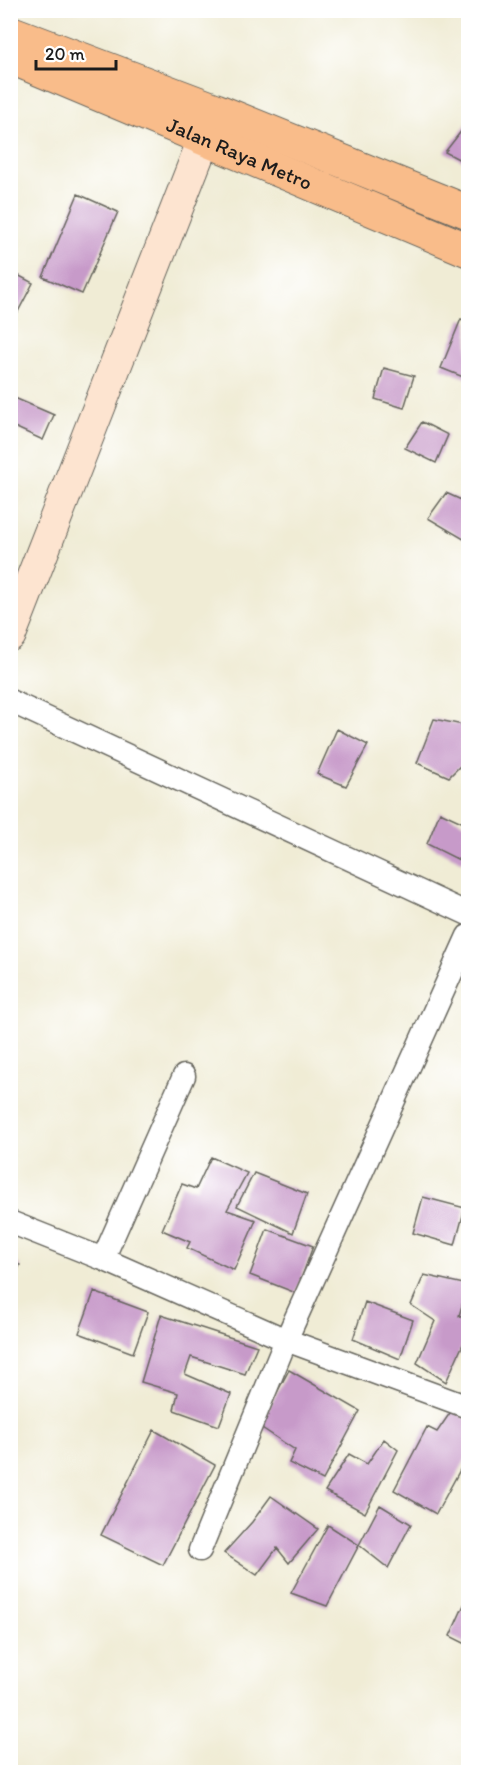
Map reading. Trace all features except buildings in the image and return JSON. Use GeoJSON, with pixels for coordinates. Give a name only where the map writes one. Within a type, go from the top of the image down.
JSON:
{"type":"FeatureCollection","features":[{"type":"Feature","properties":{"kind":"highway"},"geometry":{"type":"LineString","coordinates":[[10,32],[210,124],[468,212]]}},
{"type":"Feature","properties":{"kind":"highway","name":"Jalan Raya Metro"},"geometry":{"type":"LineString","coordinates":[[10,57],[210,124],[468,250]]}},
{"type":"Feature","properties":{"kind":"street"},"geometry":{"type":"LineString","coordinates":[[10,635],[210,124]]}},
{"type":"Feature","properties":{"kind":"street"},"geometry":{"type":"LineString","coordinates":[[10,701],[468,914]]}},
{"type":"Feature","properties":{"kind":"street"},"geometry":{"type":"LineString","coordinates":[[200,1551],[286,1340],[468,936]]}},
{"type":"Feature","properties":{"kind":"street"},"geometry":{"type":"LineString","coordinates":[[103,1259],[184,1076]]}},
{"type":"Feature","properties":{"kind":"street"},"geometry":{"type":"LineString","coordinates":[[10,1222],[103,1259],[286,1340],[468,1407]]}}]}
